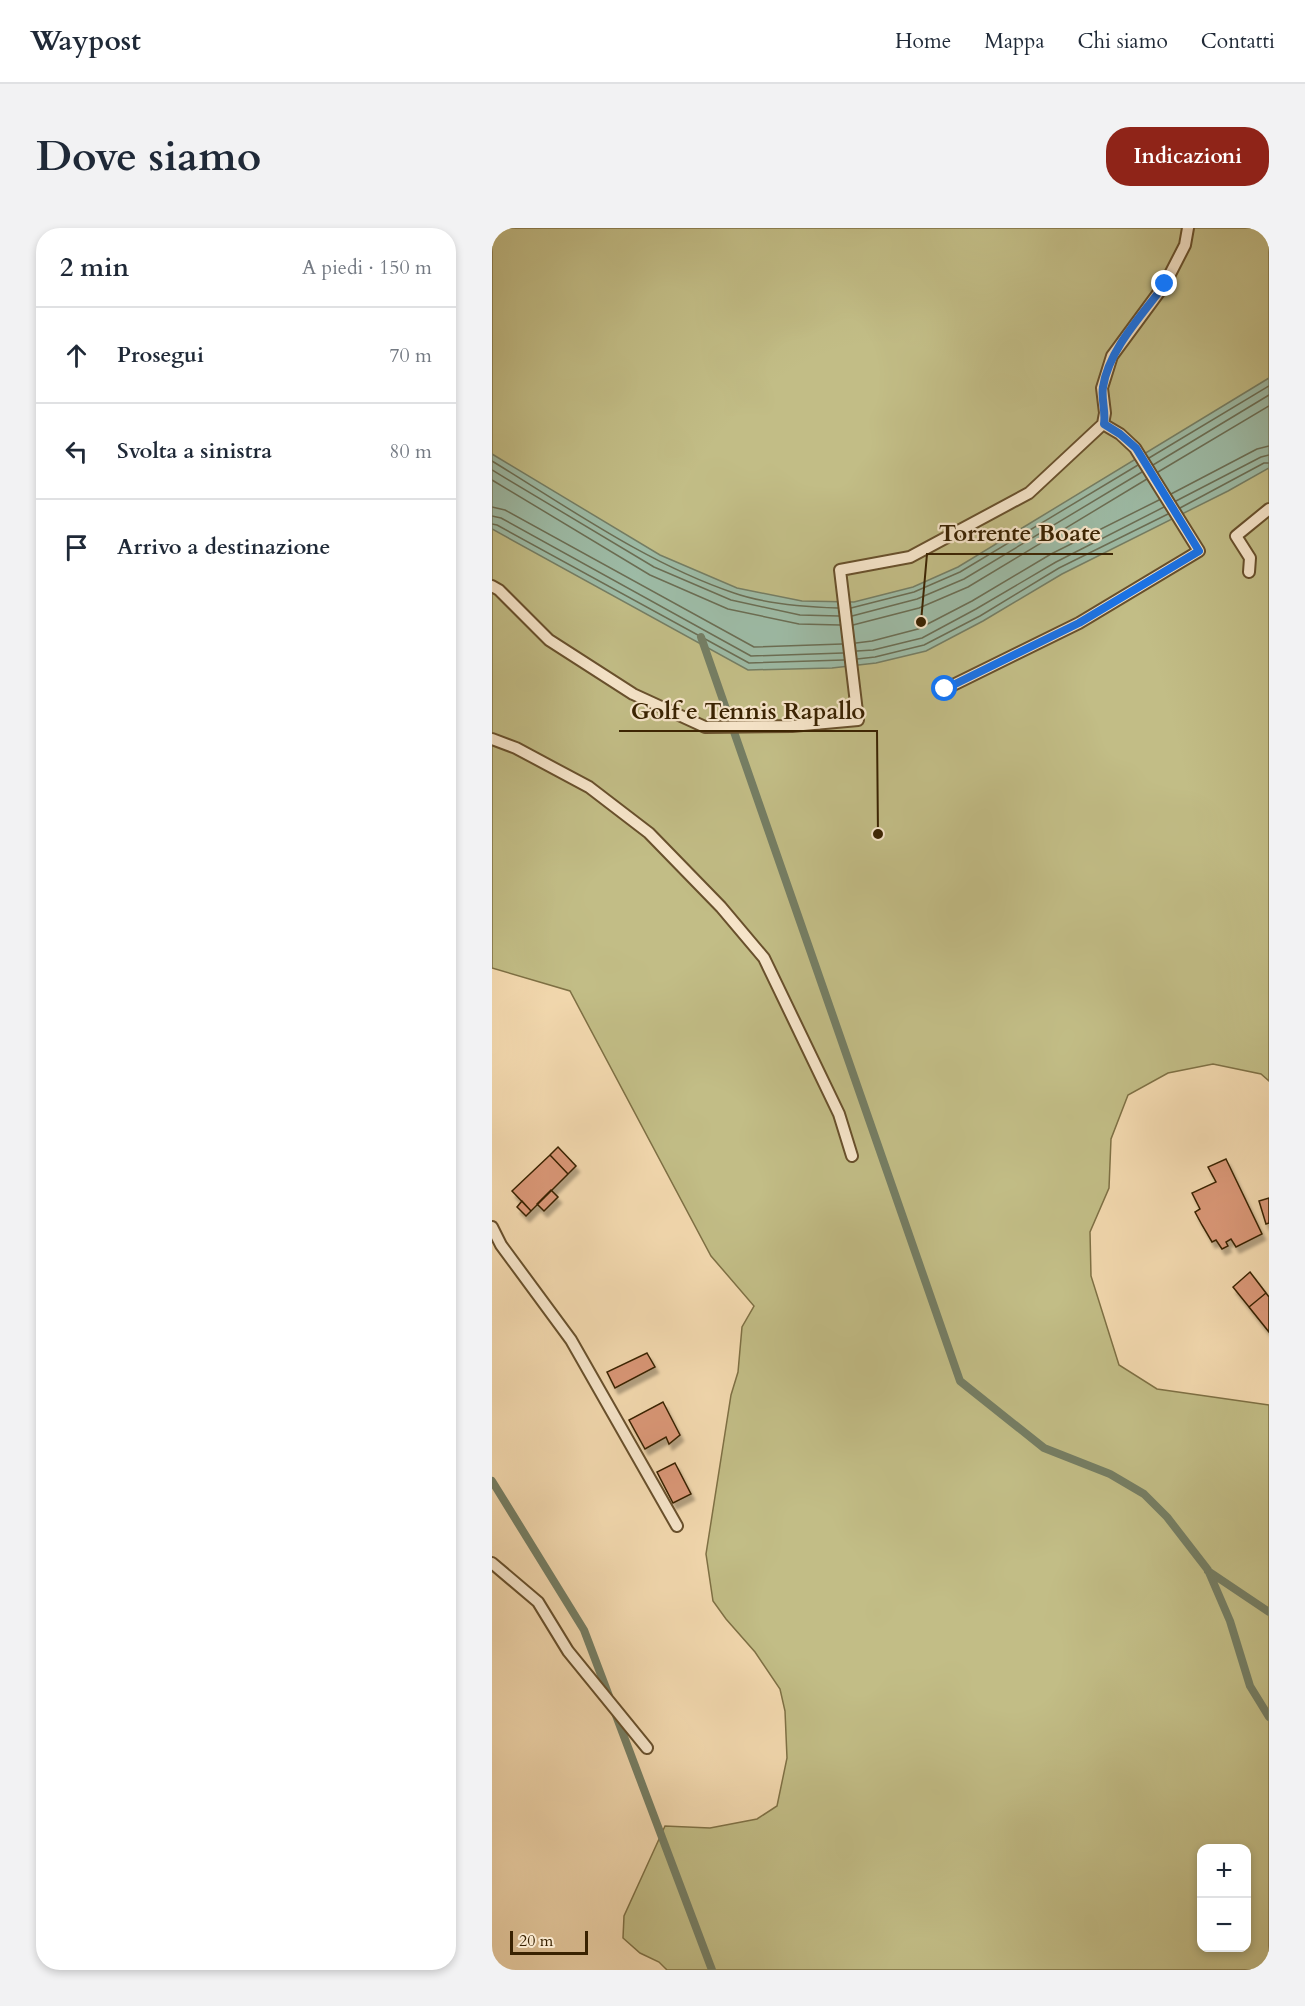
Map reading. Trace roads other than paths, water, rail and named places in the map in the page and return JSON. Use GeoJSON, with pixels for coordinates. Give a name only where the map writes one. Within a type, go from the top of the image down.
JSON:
{"type":"FeatureCollection","features":[{"type":"Feature","properties":{"kind":"lane"},"geometry":{"type":"LineString","coordinates":[[492,586],[500,590],[549,640],[633,694],[705,727],[792,726],[858,720],[840,570],[910,557],[1029,493],[1104,424],[1102,388],[1112,356],[1165,284],[1185,245],[1188,228]]}},
{"type":"Feature","properties":{"kind":"lane"},"geometry":{"type":"LineString","coordinates":[[945,689],[1079,623],[1199,551],[1136,448],[1104,424]]}},
{"type":"Feature","properties":{"kind":"lane"},"geometry":{"type":"LineString","coordinates":[[1249,572],[1250,558],[1236,536],[1269,509]]}},
{"type":"Feature","properties":{"kind":"lane"},"geometry":{"type":"LineString","coordinates":[[492,739],[516,748],[589,787],[649,833],[721,907],[764,958],[839,1114],[852,1156]]}},
{"type":"Feature","properties":{"kind":"lane"},"geometry":{"type":"LineString","coordinates":[[492,1227],[501,1245],[571,1340],[676,1526]]}},
{"type":"Feature","properties":{"kind":"lane"},"geometry":{"type":"LineString","coordinates":[[492,1563],[538,1602],[568,1652],[647,1748]]}},
{"type":"Feature","properties":{"kind":"water"},"geometry":{"type":"Polygon","coordinates":[[[1269,378],[1269,468],[1062,574],[983,621],[926,651],[876,663],[832,668],[748,670],[492,529],[492,454],[660,555],[737,588],[802,601],[854,602],[913,587],[958,567],[1269,378]]]}},
{"type":"Feature","properties":{"kind":"waterway"},"geometry":{"type":"LineString","coordinates":[[701,637],[960,1381],[1044,1448],[1110,1474],[1144,1494],[1167,1517],[1208,1570],[1230,1621],[1250,1686],[1269,1717]]}},
{"type":"Feature","properties":{"kind":"waterway"},"geometry":{"type":"LineString","coordinates":[[492,1481],[584,1630],[609,1696]]}},
{"type":"Feature","properties":{"kind":"waterway"},"geometry":{"type":"LineString","coordinates":[[1208,1571],[1269,1612]]}},
{"type":"Feature","properties":{"kind":"waterway"},"geometry":{"type":"LineString","coordinates":[[614,1710],[712,1970]]}},
{"type":"Feature","properties":{"kind":"place","name":"Torrente Boate"},"geometry":{"type":"Point","coordinates":[921,622]}},
{"type":"Feature","properties":{"kind":"place","name":"Golf e Tennis Rapallo"},"geometry":{"type":"Point","coordinates":[878,834]}}]}
